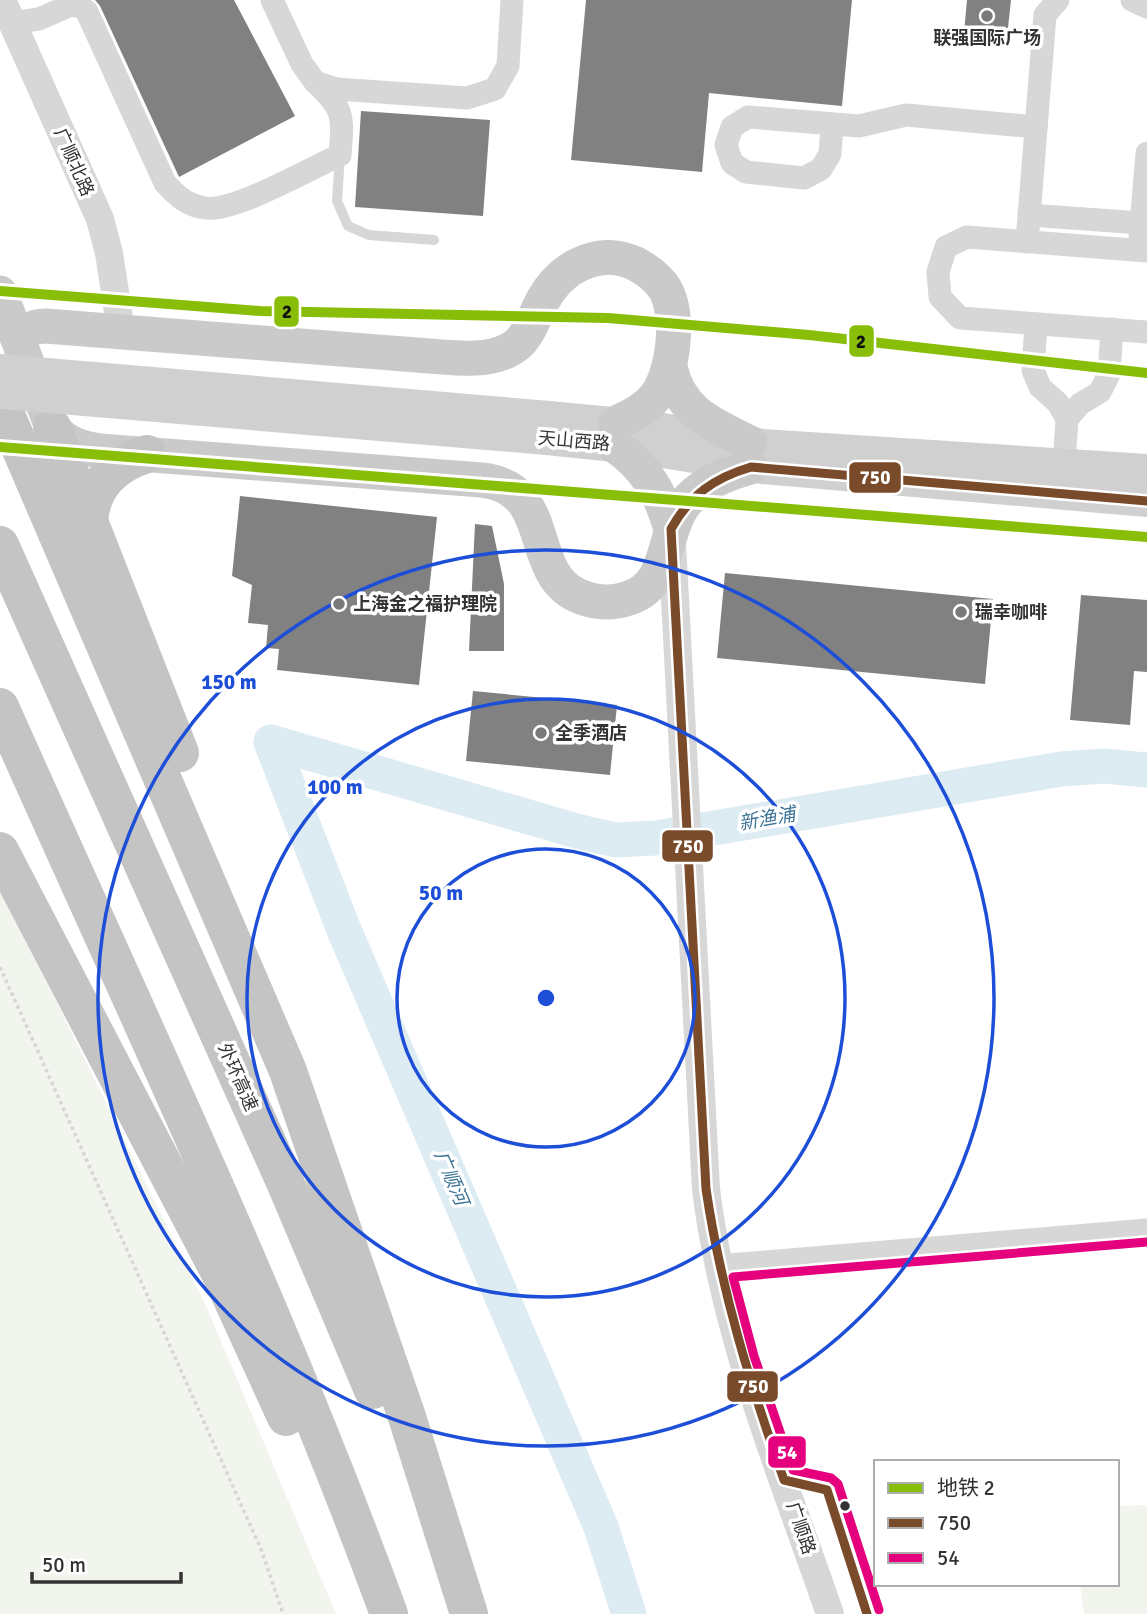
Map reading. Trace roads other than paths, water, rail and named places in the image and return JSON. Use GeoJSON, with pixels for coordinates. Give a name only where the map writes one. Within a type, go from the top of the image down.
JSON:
{"type":"FeatureCollection","features":[{"type":"Feature","properties":{"kind":"highway"},"geometry":{"type":"LineString","coordinates":[[0,401],[288,1071],[407,1417],[469,1614]]}},
{"type":"Feature","properties":{"kind":"highway"},"geometry":{"type":"LineString","coordinates":[[52,426],[184,764],[226,924]]}},
{"type":"Feature","properties":{"kind":"highway"},"geometry":{"type":"LineString","coordinates":[[89,521],[94,495],[105,478],[124,463],[146,454]]}},
{"type":"Feature","properties":{"kind":"highway","name":"外环高速"},"geometry":{"type":"LineString","coordinates":[[0,545],[285,1182],[379,1405],[460,1614]]}},
{"type":"Feature","properties":{"kind":"highway"},"geometry":{"type":"LineString","coordinates":[[0,707],[279,1335],[389,1614]]}},
{"type":"Feature","properties":{"kind":"highway"},"geometry":{"type":"LineString","coordinates":[[0,851],[222,1277],[376,1614]]}},
{"type":"Feature","properties":{"kind":"main road"},"geometry":{"type":"LineString","coordinates":[[22,348],[121,331],[479,358],[504,352],[520,342],[544,295],[563,274],[589,261],[608,257],[625,260],[653,275],[665,289],[670,300],[673,321],[670,367],[662,387],[652,401],[615,434],[653,483],[671,529]]}},
{"type":"Feature","properties":{"kind":"main road"},"geometry":{"type":"LineString","coordinates":[[1,295],[52,426],[58,435],[76,446],[100,451],[482,480],[498,484],[515,492],[528,508],[538,529],[547,564],[556,580],[573,594],[596,601],[622,600],[645,591],[661,568],[671,529],[684,505],[750,455],[689,407],[676,389],[670,367]]}},
{"type":"Feature","properties":{"kind":"main road","name":"天山西路"},"geometry":{"type":"LineString","coordinates":[[22,348],[548,428]]}},
{"type":"Feature","properties":{"kind":"main road","name":"天山西路"},"geometry":{"type":"LineString","coordinates":[[0,393],[615,434],[750,455],[1147,501]]}},
{"type":"Feature","properties":{"kind":"main road","name":"天山西路"},"geometry":{"type":"LineString","coordinates":[[750,455],[1065,464],[1147,470]]}},
{"type":"Feature","properties":{"kind":"street"},"geometry":{"type":"LineString","coordinates":[[7,11],[33,6],[46,0]]}},
{"type":"Feature","properties":{"kind":"street"},"geometry":{"type":"LineString","coordinates":[[7,11],[39,19],[69,6],[79,5],[87,12],[165,183],[181,201],[207,209],[235,204],[340,155],[342,120],[335,101],[315,82],[302,64],[272,0]]}},
{"type":"Feature","properties":{"kind":"street"},"geometry":{"type":"LineString","coordinates":[[315,82],[336,89],[467,98],[495,89],[508,66],[512,0]]}},
{"type":"Feature","properties":{"kind":"street"},"geometry":{"type":"LineString","coordinates":[[1027,242],[1045,15],[1058,0]]}},
{"type":"Feature","properties":{"kind":"street"},"geometry":{"type":"LineString","coordinates":[[1132,0],[1147,7]]}},
{"type":"Feature","properties":{"kind":"street","name":"广顺北路"},"geometry":{"type":"LineString","coordinates":[[7,11],[100,219],[109,253],[121,331]]}},
{"type":"Feature","properties":{"kind":"street"},"geometry":{"type":"LineString","coordinates":[[832,125],[859,126],[906,116],[1036,127]]}},
{"type":"Feature","properties":{"kind":"street"},"geometry":{"type":"LineString","coordinates":[[1147,153],[1141,223],[1143,251],[967,237],[946,247],[938,272],[940,297],[960,318],[1147,332]]}},
{"type":"Feature","properties":{"kind":"street"},"geometry":{"type":"LineString","coordinates":[[1029,215],[1141,223]]}},
{"type":"Feature","properties":{"kind":"street"},"geometry":{"type":"LineString","coordinates":[[1036,324],[1033,370],[1040,387],[1058,403],[1067,419],[1065,464]]}},
{"type":"Feature","properties":{"kind":"street"},"geometry":{"type":"LineString","coordinates":[[1067,419],[1080,404],[1100,392],[1109,374],[1112,330]]}},
{"type":"Feature","properties":{"kind":"street","name":"广顺路"},"geometry":{"type":"LineString","coordinates":[[671,529],[706,1189],[717,1266],[742,1360],[830,1614]]}},
{"type":"Feature","properties":{"kind":"street"},"geometry":{"type":"LineString","coordinates":[[717,1266],[1147,1230]]}},
{"type":"Feature","properties":{"kind":"lane"},"geometry":{"type":"LineString","coordinates":[[340,155],[337,201],[348,226],[369,235],[434,240]]}},
{"type":"Feature","properties":{"kind":"lane"},"geometry":{"type":"LineString","coordinates":[[784,1480],[827,1490],[867,1614]]}},
{"type":"Feature","properties":{"kind":"waterway","name":"广顺河"},"geometry":{"type":"LineString","coordinates":[[271,742],[344,930],[601,1527],[629,1614]]}},
{"type":"Feature","properties":{"kind":"waterway","name":"新渔浦"},"geometry":{"type":"LineString","coordinates":[[271,742],[580,832],[616,840],[656,838],[1061,769],[1104,766],[1147,770]]}},
{"type":"Feature","properties":{"kind":"metro line","name":"2"},"geometry":{"type":"LineString","coordinates":[[0,291],[260,311],[608,318],[809,335],[1147,373]]}},
{"type":"Feature","properties":{"kind":"metro line","name":"2"},"geometry":{"type":"LineString","coordinates":[[0,447],[1147,537]]}},
{"type":"Feature","properties":{"kind":"place","name":"联强国际广场"},"geometry":{"type":"Point","coordinates":[987,16]}},
{"type":"Feature","properties":{"kind":"place","name":"上海金之福护理院"},"geometry":{"type":"Point","coordinates":[339,604]}},
{"type":"Feature","properties":{"kind":"place","name":"瑞幸咖啡"},"geometry":{"type":"Point","coordinates":[961,612]}},
{"type":"Feature","properties":{"kind":"place","name":"全季酒店"},"geometry":{"type":"Point","coordinates":[541,733]}}]}
